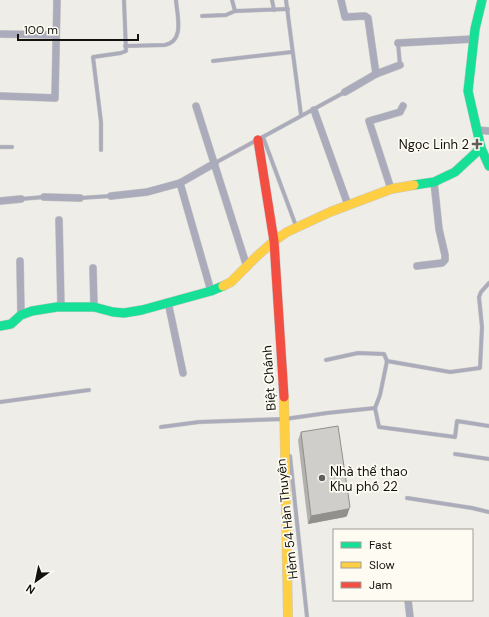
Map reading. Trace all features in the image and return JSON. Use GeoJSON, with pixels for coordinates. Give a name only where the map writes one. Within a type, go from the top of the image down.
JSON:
{"type":"FeatureCollection","features":[{"type":"Feature","properties":{"kind":"street"},"geometry":{"type":"LineString","coordinates":[[0,96],[55,98],[57,0]]}},
{"type":"Feature","properties":{"kind":"street"},"geometry":{"type":"LineString","coordinates":[[341,0],[344,17],[365,16],[368,18],[376,74]]}},
{"type":"Feature","properties":{"kind":"street"},"geometry":{"type":"LineString","coordinates":[[482,0],[474,39],[468,91],[481,148],[489,166]]}},
{"type":"Feature","properties":{"kind":"street"},"geometry":{"type":"LineString","coordinates":[[0,34],[56,35]]}},
{"type":"Feature","properties":{"kind":"street"},"geometry":{"type":"LineString","coordinates":[[398,43],[474,39]]}},
{"type":"Feature","properties":{"kind":"street"},"geometry":{"type":"LineString","coordinates":[[345,92],[376,74],[400,65]]}},
{"type":"Feature","properties":{"kind":"street"},"geometry":{"type":"LineString","coordinates":[[196,106],[247,267]]}},
{"type":"Feature","properties":{"kind":"street"},"geometry":{"type":"LineString","coordinates":[[391,189],[369,121],[400,112],[403,106]]}},
{"type":"Feature","properties":{"kind":"street"},"geometry":{"type":"LineString","coordinates":[[314,110],[348,205]]}},
{"type":"Feature","properties":{"kind":"street"},"geometry":{"type":"LineString","coordinates":[[477,130],[489,131]]}},
{"type":"Feature","properties":{"kind":"street","name":"Biệt Chánh"},"geometry":{"type":"LineString","coordinates":[[261,138],[274,241],[285,419],[288,617]]}},
{"type":"Feature","properties":{"kind":"street"},"geometry":{"type":"LineString","coordinates":[[0,326],[11,324],[21,315],[32,311],[60,307],[94,307],[124,313],[142,310],[212,291],[231,282],[274,241],[297,227],[348,205],[391,189],[434,182],[455,172],[481,148]]}},
{"type":"Feature","properties":{"kind":"street"},"geometry":{"type":"LineString","coordinates":[[111,196],[148,192],[180,183],[215,163]]}},
{"type":"Feature","properties":{"kind":"street"},"geometry":{"type":"LineString","coordinates":[[417,266],[442,263],[444,260],[445,255],[437,214],[434,182]]}},
{"type":"Feature","properties":{"kind":"street"},"geometry":{"type":"LineString","coordinates":[[180,183],[212,291]]}},
{"type":"Feature","properties":{"kind":"street"},"geometry":{"type":"LineString","coordinates":[[44,197],[80,198]]}},
{"type":"Feature","properties":{"kind":"street"},"geometry":{"type":"LineString","coordinates":[[0,200],[21,199]]}},
{"type":"Feature","properties":{"kind":"street"},"geometry":{"type":"LineString","coordinates":[[58,220],[60,307]]}},
{"type":"Feature","properties":{"kind":"street"},"geometry":{"type":"LineString","coordinates":[[20,261],[21,315]]}},
{"type":"Feature","properties":{"kind":"street"},"geometry":{"type":"LineString","coordinates":[[93,268],[94,307]]}},
{"type":"Feature","properties":{"kind":"street"},"geometry":{"type":"LineString","coordinates":[[168,302],[183,373]]}},
{"type":"Feature","properties":{"kind":"street"},"geometry":{"type":"LineString","coordinates":[[408,601],[410,617]]}},
{"type":"Feature","properties":{"kind":"lane"},"geometry":{"type":"LineString","coordinates":[[101,150],[101,122],[93,57],[126,51],[124,0]]}},
{"type":"Feature","properties":{"kind":"lane"},"geometry":{"type":"LineString","coordinates":[[125,46],[171,44],[178,34],[176,0]]}},
{"type":"Feature","properties":{"kind":"lane"},"geometry":{"type":"LineString","coordinates":[[232,0],[235,11]]}},
{"type":"Feature","properties":{"kind":"lane"},"geometry":{"type":"LineString","coordinates":[[272,0],[274,10]]}},
{"type":"Feature","properties":{"kind":"lane"},"geometry":{"type":"LineString","coordinates":[[286,0],[301,115]]}},
{"type":"Feature","properties":{"kind":"lane"},"geometry":{"type":"LineString","coordinates":[[202,16],[226,15],[235,11],[288,10]]}},
{"type":"Feature","properties":{"kind":"lane"},"geometry":{"type":"LineString","coordinates":[[398,43],[400,65]]}},
{"type":"Feature","properties":{"kind":"lane"},"geometry":{"type":"LineString","coordinates":[[213,61],[292,52]]}},
{"type":"Feature","properties":{"kind":"lane"},"geometry":{"type":"LineString","coordinates":[[215,163],[345,92]]}},
{"type":"Feature","properties":{"kind":"lane"},"geometry":{"type":"LineString","coordinates":[[261,138],[297,227]]}},
{"type":"Feature","properties":{"kind":"lane"},"geometry":{"type":"LineString","coordinates":[[0,147],[12,147]]}},
{"type":"Feature","properties":{"kind":"lane"},"geometry":{"type":"LineString","coordinates":[[80,198],[111,196]]}},
{"type":"Feature","properties":{"kind":"lane"},"geometry":{"type":"LineString","coordinates":[[21,199],[44,197]]}},
{"type":"Feature","properties":{"kind":"lane"},"geometry":{"type":"LineString","coordinates":[[387,362],[450,372],[480,368],[482,327],[479,297],[481,292],[489,284]]}},
{"type":"Feature","properties":{"kind":"lane"},"geometry":{"type":"LineString","coordinates":[[326,360],[358,353],[384,354],[387,362],[380,395],[375,408],[379,428],[455,437],[457,421],[489,426]]}},
{"type":"Feature","properties":{"kind":"lane"},"geometry":{"type":"LineString","coordinates":[[0,402],[89,390]]}},
{"type":"Feature","properties":{"kind":"lane"},"geometry":{"type":"LineString","coordinates":[[161,427],[199,422],[285,419],[375,408]]}},
{"type":"Feature","properties":{"kind":"lane","name":"Hẻm 54 Hàn Thuyên"},"geometry":{"type":"LineString","coordinates":[[285,419],[308,617]]}},
{"type":"Feature","properties":{"kind":"lane"},"geometry":{"type":"LineString","coordinates":[[455,454],[489,458]]}},
{"type":"Feature","properties":{"kind":"lane"},"geometry":{"type":"LineString","coordinates":[[407,498],[489,512]]}},
{"type":"Feature","properties":{"kind":"building","name":"Nhà thể thao Khu phố 22"},"geometry":{"type":"Polygon","coordinates":[[[338,426],[350,507],[348,509],[311,516],[301,432],[338,426]]]}},
{"type":"Feature","properties":{"kind":"traffic: fast"},"geometry":{"type":"LineString","coordinates":[[482,0],[475,29],[468,91],[481,148],[489,166]]}},
{"type":"Feature","properties":{"kind":"traffic: fast"},"geometry":{"type":"LineString","coordinates":[[414,185],[434,182],[455,172],[481,148]]}},
{"type":"Feature","properties":{"kind":"traffic: fast"},"geometry":{"type":"LineString","coordinates":[[0,326],[11,324],[21,315],[32,311],[57,307],[94,307],[124,313],[142,310],[211,291],[223,286]]}},
{"type":"Feature","properties":{"kind":"traffic: slow"},"geometry":{"type":"LineString","coordinates":[[223,286],[231,282],[257,256],[287,232],[330,212],[391,189],[414,185]]}},
{"type":"Feature","properties":{"kind":"traffic: slow"},"geometry":{"type":"LineString","coordinates":[[284,397],[288,617]]}},
{"type":"Feature","properties":{"kind":"traffic: jam"},"geometry":{"type":"LineString","coordinates":[[258,140],[274,241],[284,397]]}},
{"type":"Feature","properties":{"kind":"place","name":"Ngọc Linh 2"},"geometry":{"type":"Point","coordinates":[477,144]}},
{"type":"Feature","properties":{"kind":"place","name":"Nhà thể thao Khu phố 22"},"geometry":{"type":"Point","coordinates":[322,478]}}]}
